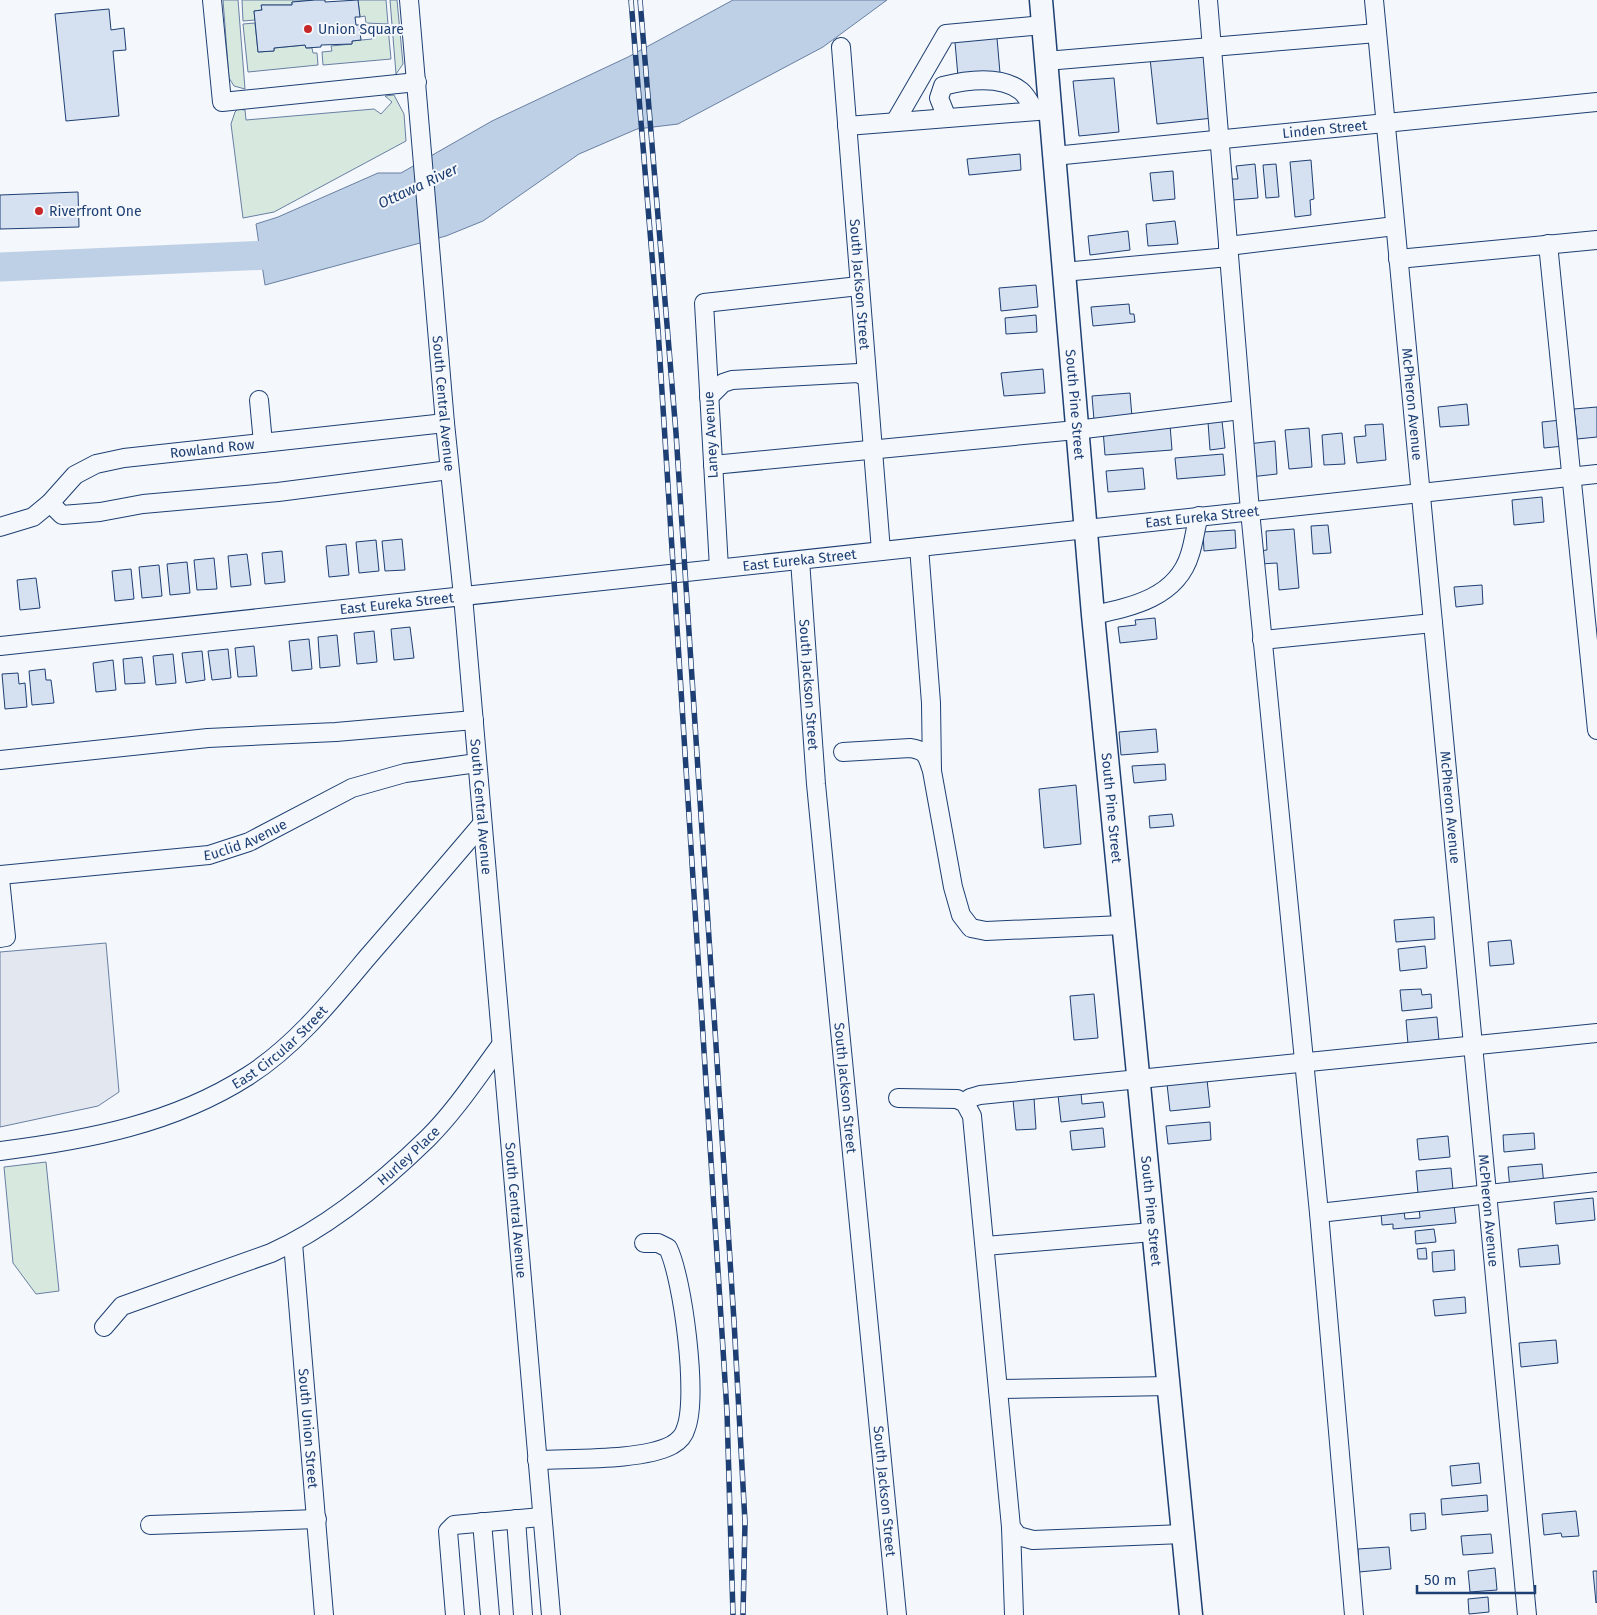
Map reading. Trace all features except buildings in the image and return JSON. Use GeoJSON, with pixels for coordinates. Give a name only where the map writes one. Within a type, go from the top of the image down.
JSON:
{"type":"FeatureCollection","features":[{"type":"Feature","properties":{"kind":"main road","name":"South Pine Street"},"geometry":{"type":"LineString","coordinates":[[1041,0],[1046,62],[1042,111],[1054,156],[1093,615],[1191,1615]]}},
{"type":"Feature","properties":{"kind":"street"},"geometry":{"type":"LineString","coordinates":[[212,0],[222,102],[417,82]]}},
{"type":"Feature","properties":{"kind":"street","name":"South Central Avenue"},"geometry":{"type":"LineString","coordinates":[[409,0],[449,470],[474,720],[541,1517],[551,1615]]}},
{"type":"Feature","properties":{"kind":"street"},"geometry":{"type":"LineString","coordinates":[[1208,0],[1250,511],[1304,1063],[1354,1615]]}},
{"type":"Feature","properties":{"kind":"street","name":"McPheron Avenue"},"geometry":{"type":"LineString","coordinates":[[1374,0],[1527,1615]]}},
{"type":"Feature","properties":{"kind":"street"},"geometry":{"type":"LineString","coordinates":[[895,122],[946,34],[1043,25]]}},
{"type":"Feature","properties":{"kind":"street"},"geometry":{"type":"LineString","coordinates":[[1046,62],[1377,33]]}},
{"type":"Feature","properties":{"kind":"street","name":"South Jackson Street"},"geometry":{"type":"LineString","coordinates":[[841,47],[858,286],[881,551]]}},
{"type":"Feature","properties":{"kind":"street"},"geometry":{"type":"LineString","coordinates":[[947,118],[938,98],[943,86],[959,82],[999,81],[1021,91],[1042,111]]}},
{"type":"Feature","properties":{"kind":"street","name":"Linden Street"},"geometry":{"type":"LineString","coordinates":[[1054,156],[1597,102]]}},
{"type":"Feature","properties":{"kind":"street"},"geometry":{"type":"LineString","coordinates":[[847,126],[1042,111]]}},
{"type":"Feature","properties":{"kind":"street"},"geometry":{"type":"LineString","coordinates":[[1063,272],[1229,251],[1395,226]]}},
{"type":"Feature","properties":{"kind":"street"},"geometry":{"type":"LineString","coordinates":[[1398,259],[1597,240]]}},
{"type":"Feature","properties":{"kind":"street"},"geometry":{"type":"LineString","coordinates":[[1548,244],[1597,730]]}},
{"type":"Feature","properties":{"kind":"street","name":"Laney Avenue"},"geometry":{"type":"LineString","coordinates":[[719,568],[704,303],[858,286]]}},
{"type":"Feature","properties":{"kind":"street"},"geometry":{"type":"LineString","coordinates":[[709,397],[722,383],[732,380],[858,373],[866,377]]}},
{"type":"Feature","properties":{"kind":"street"},"geometry":{"type":"LineString","coordinates":[[259,400],[263,443]]}},
{"type":"Feature","properties":{"kind":"street"},"geometry":{"type":"LineString","coordinates":[[713,465],[1076,430],[1242,410]]}},
{"type":"Feature","properties":{"kind":"street","name":"Rowland Row"},"geometry":{"type":"LineString","coordinates":[[0,527],[33,517],[50,503],[75,475],[96,464],[124,458],[445,424]]}},
{"type":"Feature","properties":{"kind":"street"},"geometry":{"type":"LineString","coordinates":[[50,503],[62,515],[75,514],[143,504],[278,492],[449,470]]}},
{"type":"Feature","properties":{"kind":"street","name":"East Eureka Street"},"geometry":{"type":"LineString","coordinates":[[0,646],[1597,474]]}},
{"type":"Feature","properties":{"kind":"street"},"geometry":{"type":"LineString","coordinates":[[1093,615],[1141,604],[1167,588],[1180,573],[1190,556],[1199,516]]}},
{"type":"Feature","properties":{"kind":"street"},"geometry":{"type":"LineString","coordinates":[[919,547],[931,703],[932,770]]}},
{"type":"Feature","properties":{"kind":"street","name":"South Jackson Street"},"geometry":{"type":"LineString","coordinates":[[800,560],[816,784],[897,1615]]}},
{"type":"Feature","properties":{"kind":"street"},"geometry":{"type":"LineString","coordinates":[[1262,640],[1433,623]]}},
{"type":"Feature","properties":{"kind":"street"},"geometry":{"type":"LineString","coordinates":[[0,760],[208,738],[336,732],[474,720]]}},
{"type":"Feature","properties":{"kind":"street"},"geometry":{"type":"LineString","coordinates":[[843,752],[910,748],[920,750],[928,755],[954,887],[962,915],[971,928],[986,931],[1123,925]]}},
{"type":"Feature","properties":{"kind":"street","name":"Euclid Avenue"},"geometry":{"type":"LineString","coordinates":[[0,875],[209,855],[249,842],[352,788],[406,773],[477,763]]}},
{"type":"Feature","properties":{"kind":"street","name":"East Circular Street"},"geometry":{"type":"LineString","coordinates":[[0,1151],[90,1137],[139,1125],[173,1114],[200,1102],[249,1075],[286,1046],[320,1013],[482,824]]}},
{"type":"Feature","properties":{"kind":"street"},"geometry":{"type":"LineString","coordinates":[[0,879],[6,937],[0,938]]}},
{"type":"Feature","properties":{"kind":"street"},"geometry":{"type":"LineString","coordinates":[[965,1103],[980,1095],[1597,1033]]}},
{"type":"Feature","properties":{"kind":"street","name":"Hurley Place"},"geometry":{"type":"LineString","coordinates":[[104,1327],[122,1306],[255,1259],[293,1243],[356,1201],[429,1137],[464,1096],[501,1045]]}},
{"type":"Feature","properties":{"kind":"street"},"geometry":{"type":"LineString","coordinates":[[898,1098],[957,1099],[965,1103],[972,1116],[1012,1528],[1014,1615]]}},
{"type":"Feature","properties":{"kind":"street"},"geometry":{"type":"LineString","coordinates":[[1318,1213],[1597,1182]]}},
{"type":"Feature","properties":{"kind":"street"},"geometry":{"type":"LineString","coordinates":[[985,1246],[1154,1232]]}},
{"type":"Feature","properties":{"kind":"street","name":"South Union Street"},"geometry":{"type":"LineString","coordinates":[[293,1243],[324,1615]]}},
{"type":"Feature","properties":{"kind":"street"},"geometry":{"type":"LineString","coordinates":[[537,1460],[659,1450],[682,1438],[687,1426],[690,1397],[680,1284],[668,1248],[658,1243],[644,1243]]}},
{"type":"Feature","properties":{"kind":"street"},"geometry":{"type":"LineString","coordinates":[[998,1389],[1168,1386]]}},
{"type":"Feature","properties":{"kind":"street"},"geometry":{"type":"LineString","coordinates":[[455,1615],[448,1531],[454,1525],[541,1517]]}},
{"type":"Feature","properties":{"kind":"street"},"geometry":{"type":"LineString","coordinates":[[150,1525],[317,1519]]}},
{"type":"Feature","properties":{"kind":"street"},"geometry":{"type":"LineString","coordinates":[[516,1519],[524,1615]]}},
{"type":"Feature","properties":{"kind":"street"},"geometry":{"type":"LineString","coordinates":[[482,1522],[490,1615]]}},
{"type":"Feature","properties":{"kind":"street"},"geometry":{"type":"LineString","coordinates":[[1012,1528],[1018,1536],[1033,1540],[1183,1534]]}},
{"type":"Feature","properties":{"kind":"shaded area"},"geometry":{"type":"Polygon","coordinates":[[[223,0],[238,0],[245,89],[234,86],[229,78],[223,0]]]}},
{"type":"Feature","properties":{"kind":"shaded area"},"geometry":{"type":"Polygon","coordinates":[[[242,0],[315,0],[292,2],[292,5],[262,5],[262,10],[254,11],[255,20],[243,21],[242,0]]]}},
{"type":"Feature","properties":{"kind":"shaded area"},"geometry":{"type":"Polygon","coordinates":[[[358,0],[386,0],[388,24],[366,23],[365,16],[360,17],[358,0]]]}},
{"type":"Feature","properties":{"kind":"shaded area"},"geometry":{"type":"Polygon","coordinates":[[[390,0],[397,0],[403,64],[396,74],[390,0]]]}},
{"type":"Feature","properties":{"kind":"shaded area"},"geometry":{"type":"Polygon","coordinates":[[[255,23],[258,52],[274,51],[274,48],[305,45],[306,48],[312,48],[313,53],[317,53],[318,65],[248,72],[243,24],[255,23]]]}},
{"type":"Feature","properties":{"kind":"shaded area"},"geometry":{"type":"Polygon","coordinates":[[[388,27],[391,59],[323,65],[322,52],[332,51],[331,46],[352,44],[352,41],[372,39],[371,29],[388,27]]]}},
{"type":"Feature","properties":{"kind":"shaded area"},"geometry":{"type":"Polygon","coordinates":[[[394,95],[404,114],[406,141],[274,212],[243,218],[231,124],[238,109],[245,110],[246,120],[374,109],[381,114],[392,102],[385,96],[394,95]]]}},
{"type":"Feature","properties":{"kind":"shaded area"},"geometry":{"type":"Polygon","coordinates":[[[106,943],[119,1092],[98,1106],[0,1127],[0,952],[106,943]]]}},
{"type":"Feature","properties":{"kind":"shaded area"},"geometry":{"type":"Polygon","coordinates":[[[46,1162],[59,1291],[36,1294],[13,1263],[4,1167],[46,1162]]]}},
{"type":"Feature","properties":{"kind":"water"},"geometry":{"type":"Polygon","coordinates":[[[733,0],[887,0],[823,47],[678,124],[637,129],[579,154],[483,221],[446,236],[265,285],[256,224],[278,217],[378,173],[401,173],[492,121],[628,57],[733,0]]]}},
{"type":"Feature","properties":{"kind":"waterway","name":"Ottawa River"},"geometry":{"type":"LineString","coordinates":[[0,267],[268,255],[297,242]]}},
{"type":"Feature","properties":{"kind":"railway"},"geometry":{"type":"LineString","coordinates":[[631,0],[658,329],[727,1412],[733,1615]]}},
{"type":"Feature","properties":{"kind":"railway"},"geometry":{"type":"LineString","coordinates":[[640,0],[676,433],[734,1321],[745,1522],[743,1615]]}},
{"type":"Feature","properties":{"kind":"place","name":"Union Square"},"geometry":{"type":"Point","coordinates":[308,29]}},
{"type":"Feature","properties":{"kind":"place","name":"Riverfront One"},"geometry":{"type":"Point","coordinates":[39,211]}}]}
